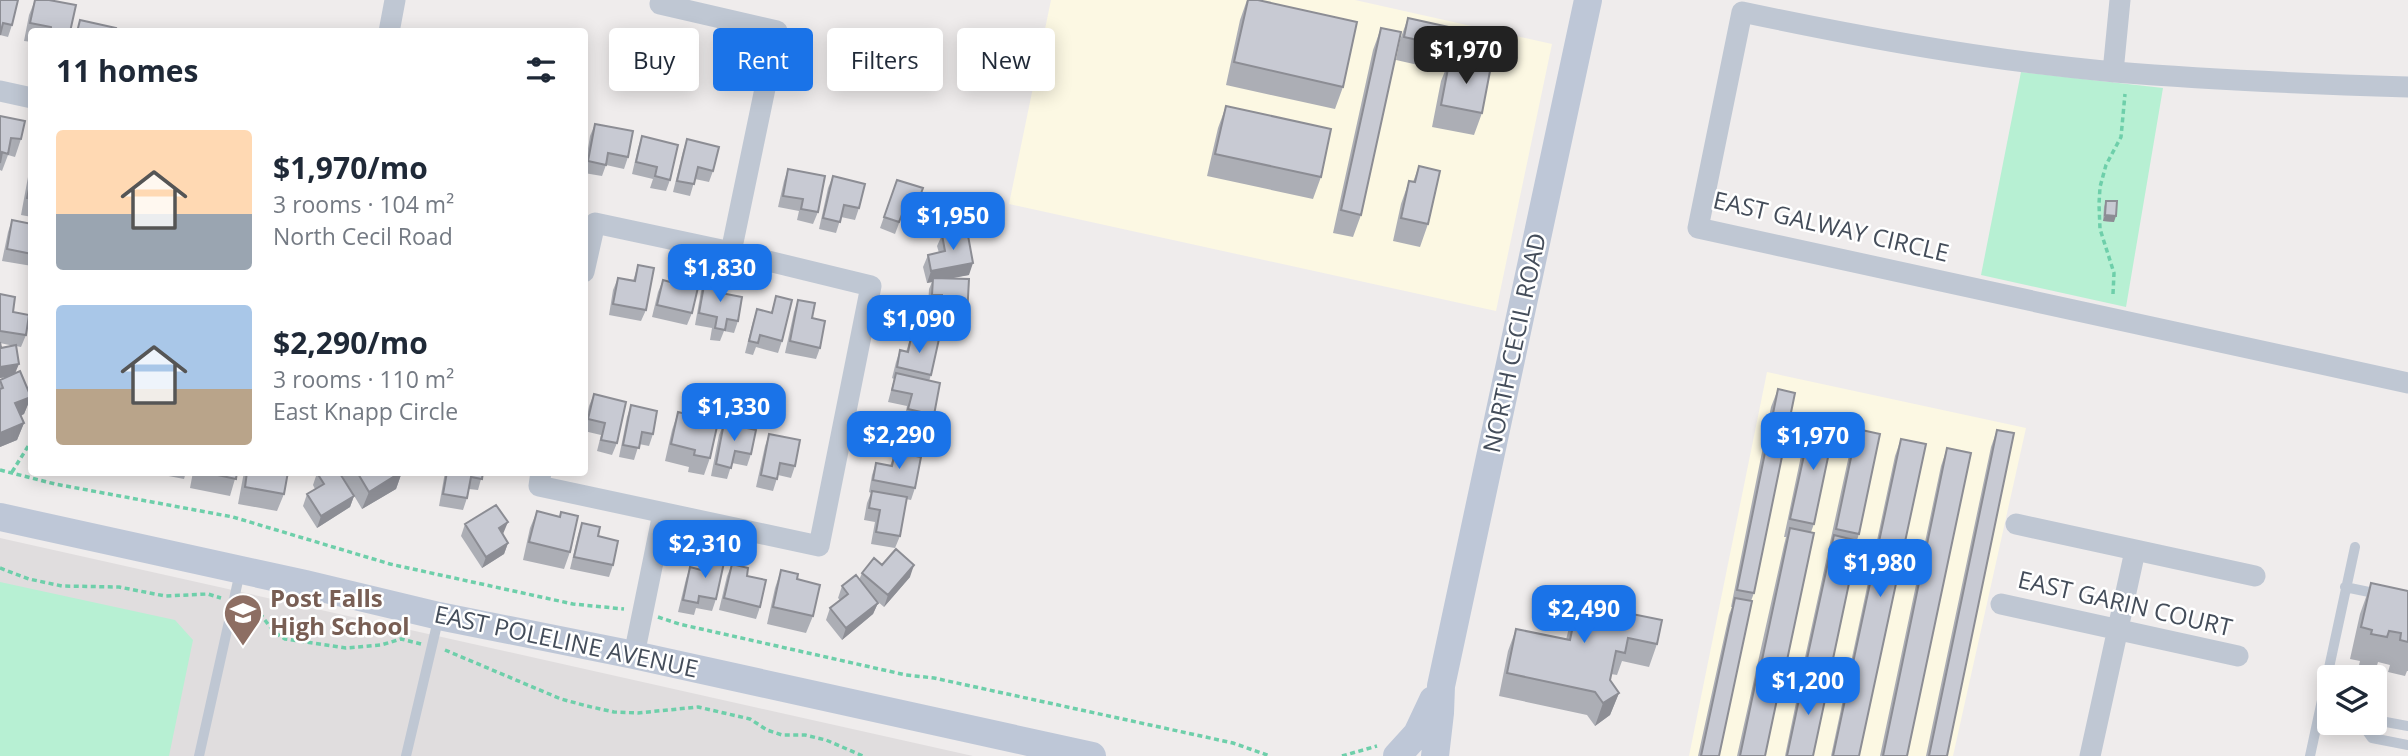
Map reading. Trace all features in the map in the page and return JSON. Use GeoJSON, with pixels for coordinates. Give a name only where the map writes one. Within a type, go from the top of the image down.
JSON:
{"type":"FeatureCollection","features":[{"type":"Feature","properties":{"kind":"main road","name":"NORTH CECIL ROAD"},"geometry":{"type":"LineString","coordinates":[[1435,756],[1441,685],[1588,0]]}},
{"type":"Feature","properties":{"kind":"main road","name":"EAST POLELINE AVENUE"},"geometry":{"type":"LineString","coordinates":[[0,517],[439,616],[634,654],[1092,756]]}},
{"type":"Feature","properties":{"kind":"main road","name":"NORTH CECIL ROAD"},"geometry":{"type":"LineString","coordinates":[[1397,756],[1416,734],[1441,685]]}},
{"type":"Feature","properties":{"kind":"street"},"geometry":{"type":"LineString","coordinates":[[390,28],[395,0]]}},
{"type":"Feature","properties":{"kind":"street"},"geometry":{"type":"LineString","coordinates":[[661,0],[660,4],[777,31],[731,252]]}},
{"type":"Feature","properties":{"kind":"street"},"geometry":{"type":"LineString","coordinates":[[2113,72],[2120,0]]}},
{"type":"Feature","properties":{"kind":"street","name":"EAST GALWAY CIRCLE"},"geometry":{"type":"LineString","coordinates":[[2408,87],[2245,81],[2113,72],[1922,47],[1742,12],[1698,228],[2408,383]]}},
{"type":"Feature","properties":{"kind":"street"},"geometry":{"type":"LineString","coordinates":[[0,91],[28,98]]}},
{"type":"Feature","properties":{"kind":"street"},"geometry":{"type":"LineString","coordinates":[[540,476],[538,486],[818,546],[871,286],[590,222]]}},
{"type":"Feature","properties":{"kind":"street"},"geometry":{"type":"LineString","coordinates":[[634,654],[663,513]]}},
{"type":"Feature","properties":{"kind":"street"},"geometry":{"type":"LineString","coordinates":[[2016,524],[2255,576]]}},
{"type":"Feature","properties":{"kind":"street"},"geometry":{"type":"LineString","coordinates":[[2090,756],[2135,551]]}},
{"type":"Feature","properties":{"kind":"street","name":"EAST GARIN COURT"},"geometry":{"type":"LineString","coordinates":[[2001,604],[2238,656]]}},
{"type":"Feature","properties":{"kind":"lane"},"geometry":{"type":"LineString","coordinates":[[2332,665],[2345,587],[2355,547]]}},
{"type":"Feature","properties":{"kind":"lane"},"geometry":{"type":"LineString","coordinates":[[199,756],[240,569]]}},
{"type":"Feature","properties":{"kind":"lane"},"geometry":{"type":"LineString","coordinates":[[2345,587],[2408,600]]}},
{"type":"Feature","properties":{"kind":"lane"},"geometry":{"type":"LineString","coordinates":[[406,756],[439,616]]}},
{"type":"Feature","properties":{"kind":"lane"},"geometry":{"type":"LineString","coordinates":[[2387,722],[2408,726]]}},
{"type":"Feature","properties":{"kind":"lane"},"geometry":{"type":"LineString","coordinates":[[2310,756],[2317,735]]}},
{"type":"Feature","properties":{"kind":"lane"},"geometry":{"type":"LineString","coordinates":[[2370,735],[2372,738],[2408,745]]}},
{"type":"Feature","properties":{"kind":"path"},"geometry":{"type":"LineString","coordinates":[[2113,294],[2114,273],[2100,229],[2100,187],[2106,166],[2121,137],[2125,94]]}},
{"type":"Feature","properties":{"kind":"path"},"geometry":{"type":"LineString","coordinates":[[12,472],[28,446]]}},
{"type":"Feature","properties":{"kind":"path"},"geometry":{"type":"LineString","coordinates":[[0,470],[55,484],[233,517],[390,564],[573,604],[615,607]]}},
{"type":"Feature","properties":{"kind":"path"},"geometry":{"type":"LineString","coordinates":[[663,618],[679,624],[906,675],[934,678],[1233,743],[1270,756]]}},
{"type":"Feature","properties":{"kind":"shaded area"},"geometry":{"type":"Polygon","coordinates":[[[1051,0],[1355,0],[1552,44],[1496,311],[1009,204],[1032,91],[1055,91],[1055,28],[1045,28],[1051,0]]]}},
{"type":"Feature","properties":{"kind":"shaded area"},"geometry":{"type":"Polygon","coordinates":[[[1767,372],[2026,428],[1953,756],[1689,756],[1767,372]]]}},
{"type":"Feature","properties":{"kind":"shaded area","name":"Post Falls High School"},"geometry":{"type":"Polygon","coordinates":[[[0,538],[973,756],[0,756],[0,538]]]}},
{"type":"Feature","properties":{"kind":"green space"},"geometry":{"type":"Polygon","coordinates":[[[2021,72],[2163,88],[2126,307],[1981,275],[2021,72]]]}},
{"type":"Feature","properties":{"kind":"green space"},"geometry":{"type":"Polygon","coordinates":[[[0,582],[175,620],[193,640],[169,756],[0,756],[0,582]]]}},
{"type":"Feature","properties":{"kind":"building"},"geometry":{"type":"Polygon","coordinates":[[[0,0],[18,0],[12,25],[3,23],[0,35],[0,0]]]}},
{"type":"Feature","properties":{"kind":"building"},"geometry":{"type":"Polygon","coordinates":[[[35,0],[76,5],[71,28],[51,28],[30,23],[35,0]]]}},
{"type":"Feature","properties":{"kind":"building"},"geometry":{"type":"Polygon","coordinates":[[[1248,0],[1357,22],[1343,87],[1234,62],[1248,0]]]}},
{"type":"Feature","properties":{"kind":"building"},"geometry":{"type":"Polygon","coordinates":[[[1408,18],[1494,37],[1490,56],[1404,37],[1408,18]]]}},
{"type":"Feature","properties":{"kind":"building"},"geometry":{"type":"Polygon","coordinates":[[[80,20],[116,28],[78,28],[80,20]]]}},
{"type":"Feature","properties":{"kind":"building"},"geometry":{"type":"Polygon","coordinates":[[[1381,28],[1401,32],[1361,215],[1341,210],[1381,28]]]}},
{"type":"Feature","properties":{"kind":"building"},"geometry":{"type":"Polygon","coordinates":[[[1450,58],[1491,66],[1482,113],[1441,105],[1450,58]]]}},
{"type":"Feature","properties":{"kind":"building"},"geometry":{"type":"Polygon","coordinates":[[[1226,106],[1331,129],[1321,177],[1215,154],[1226,106]]]}},
{"type":"Feature","properties":{"kind":"building"},"geometry":{"type":"Polygon","coordinates":[[[0,116],[25,121],[21,139],[11,138],[8,154],[2,152],[0,163],[0,116]]]}},
{"type":"Feature","properties":{"kind":"building"},"geometry":{"type":"Polygon","coordinates":[[[595,124],[633,131],[628,157],[608,153],[606,165],[588,161],[595,124]]]}},
{"type":"Feature","properties":{"kind":"building"},"geometry":{"type":"Polygon","coordinates":[[[642,136],[678,145],[670,180],[655,176],[657,167],[636,162],[642,136]]]}},
{"type":"Feature","properties":{"kind":"building"},"geometry":{"type":"Polygon","coordinates":[[[687,139],[719,147],[713,171],[698,167],[694,184],[677,181],[687,139]]]}},
{"type":"Feature","properties":{"kind":"building"},"geometry":{"type":"Polygon","coordinates":[[[1419,166],[1440,171],[1428,224],[1401,218],[1409,181],[1415,182],[1419,166]]]}},
{"type":"Feature","properties":{"kind":"building"},"geometry":{"type":"Polygon","coordinates":[[[788,169],[825,176],[818,212],[801,209],[803,199],[783,196],[788,169]]]}},
{"type":"Feature","properties":{"kind":"building"},"geometry":{"type":"Polygon","coordinates":[[[833,176],[865,184],[859,208],[844,205],[840,222],[823,218],[833,176]]]}},
{"type":"Feature","properties":{"kind":"building"},"geometry":{"type":"Polygon","coordinates":[[[897,180],[923,188],[915,210],[905,207],[899,222],[884,217],[897,180]]]}},
{"type":"Feature","properties":{"kind":"building"},"geometry":{"type":"Polygon","coordinates":[[[2106,201],[2117,201],[2116,216],[2105,215],[2106,201]]]}},
{"type":"Feature","properties":{"kind":"building"},"geometry":{"type":"Polygon","coordinates":[[[12,220],[28,223],[28,253],[7,249],[12,220]]]}},
{"type":"Feature","properties":{"kind":"building"},"geometry":{"type":"Polygon","coordinates":[[[967,230],[973,263],[931,271],[928,255],[945,251],[942,235],[967,230]]]}},
{"type":"Feature","properties":{"kind":"building"},"geometry":{"type":"Polygon","coordinates":[[[638,265],[654,268],[646,310],[613,304],[618,278],[635,281],[638,265]]]}},
{"type":"Feature","properties":{"kind":"building"},"geometry":{"type":"Polygon","coordinates":[[[683,275],[700,279],[692,313],[657,305],[663,280],[681,285],[683,275]]]}},
{"type":"Feature","properties":{"kind":"building"},"geometry":{"type":"Polygon","coordinates":[[[933,278],[969,279],[967,316],[941,314],[942,295],[932,295],[933,278]]]}},
{"type":"Feature","properties":{"kind":"building"},"geometry":{"type":"Polygon","coordinates":[[[705,280],[723,283],[721,293],[742,297],[738,321],[727,319],[725,330],[715,328],[717,317],[699,313],[705,280]]]}},
{"type":"Feature","properties":{"kind":"building"},"geometry":{"type":"Polygon","coordinates":[[[0,294],[15,297],[13,312],[28,315],[26,335],[0,331],[0,294]]]}},
{"type":"Feature","properties":{"kind":"building"},"geometry":{"type":"Polygon","coordinates":[[[776,296],[792,300],[782,341],[760,335],[758,343],[749,341],[757,309],[772,313],[776,296]]]}},
{"type":"Feature","properties":{"kind":"building"},"geometry":{"type":"Polygon","coordinates":[[[798,300],[815,303],[812,318],[825,321],[820,348],[790,341],[798,300]]]}},
{"type":"Feature","properties":{"kind":"building"},"geometry":{"type":"Polygon","coordinates":[[[912,333],[939,339],[931,375],[897,367],[900,350],[908,352],[912,333]]]}},
{"type":"Feature","properties":{"kind":"building"},"geometry":{"type":"Polygon","coordinates":[[[0,342],[1,348],[16,345],[19,364],[0,367],[0,342]]]}},
{"type":"Feature","properties":{"kind":"building"},"geometry":{"type":"Polygon","coordinates":[[[20,371],[28,390],[28,398],[15,403],[24,423],[0,433],[0,389],[3,388],[0,380],[20,371]]]}},
{"type":"Feature","properties":{"kind":"building"},"geometry":{"type":"Polygon","coordinates":[[[896,373],[940,383],[934,415],[908,409],[912,394],[892,390],[896,373]]]}},
{"type":"Feature","properties":{"kind":"building"},"geometry":{"type":"Polygon","coordinates":[[[1778,389],[1795,393],[1754,593],[1737,590],[1778,389]]]}},
{"type":"Feature","properties":{"kind":"building"},"geometry":{"type":"Polygon","coordinates":[[[594,394],[626,402],[617,443],[601,440],[605,423],[588,419],[594,394]]]}},
{"type":"Feature","properties":{"kind":"building"},"geometry":{"type":"Polygon","coordinates":[[[631,405],[657,411],[653,434],[642,432],[639,448],[623,445],[631,405]]]}},
{"type":"Feature","properties":{"kind":"building"},"geometry":{"type":"Polygon","coordinates":[[[678,412],[718,422],[710,458],[694,455],[695,450],[671,444],[678,412]]]}},
{"type":"Feature","properties":{"kind":"building"},"geometry":{"type":"Polygon","coordinates":[[[1812,419],[1835,424],[1814,524],[1790,519],[1812,419]]]}},
{"type":"Feature","properties":{"kind":"building"},"geometry":{"type":"Polygon","coordinates":[[[724,423],[756,430],[751,454],[735,451],[731,468],[716,464],[724,423]]]}},
{"type":"Feature","properties":{"kind":"building"},"geometry":{"type":"Polygon","coordinates":[[[1857,429],[1880,434],[1859,534],[1836,529],[1857,429]]]}},
{"type":"Feature","properties":{"kind":"building"},"geometry":{"type":"Polygon","coordinates":[[[1997,430],[2014,433],[1947,756],[1929,756],[1997,430]]]}},
{"type":"Feature","properties":{"kind":"building"},"geometry":{"type":"Polygon","coordinates":[[[769,434],[800,440],[795,466],[780,463],[777,479],[761,475],[769,434]]]}},
{"type":"Feature","properties":{"kind":"building"},"geometry":{"type":"Polygon","coordinates":[[[1901,439],[1926,444],[1859,756],[1833,756],[1901,439]]]}},
{"type":"Feature","properties":{"kind":"building"},"geometry":{"type":"Polygon","coordinates":[[[1947,448],[1971,453],[1907,756],[1883,756],[1947,448]]]}},
{"type":"Feature","properties":{"kind":"building"},"geometry":{"type":"Polygon","coordinates":[[[895,452],[921,457],[915,488],[873,480],[876,463],[892,466],[895,452]]]}},
{"type":"Feature","properties":{"kind":"building"},"geometry":{"type":"Polygon","coordinates":[[[246,476],[287,476],[284,494],[245,487],[246,476]]]}},
{"type":"Feature","properties":{"kind":"building"},"geometry":{"type":"Polygon","coordinates":[[[319,476],[342,476],[354,496],[321,516],[307,494],[324,484],[319,476]]]}},
{"type":"Feature","properties":{"kind":"building"},"geometry":{"type":"Polygon","coordinates":[[[359,476],[395,476],[369,492],[359,476]]]}},
{"type":"Feature","properties":{"kind":"building"},"geometry":{"type":"Polygon","coordinates":[[[446,476],[482,476],[482,479],[471,477],[467,498],[443,494],[446,476]]]}},
{"type":"Feature","properties":{"kind":"building"},"geometry":{"type":"Polygon","coordinates":[[[872,491],[907,497],[900,536],[876,532],[880,510],[869,508],[872,491]]]}},
{"type":"Feature","properties":{"kind":"building"},"geometry":{"type":"Polygon","coordinates":[[[496,505],[508,522],[499,528],[508,543],[486,557],[465,524],[496,505]]]}},
{"type":"Feature","properties":{"kind":"building"},"geometry":{"type":"Polygon","coordinates":[[[537,511],[560,517],[561,512],[578,516],[570,552],[529,542],[537,511]]]}},
{"type":"Feature","properties":{"kind":"building"},"geometry":{"type":"Polygon","coordinates":[[[582,523],[600,527],[598,536],[618,541],[613,565],[574,557],[582,523]]]}},
{"type":"Feature","properties":{"kind":"building"},"geometry":{"type":"Polygon","coordinates":[[[1790,528],[1814,533],[1786,665],[1762,660],[1790,528]]]}},
{"type":"Feature","properties":{"kind":"building"},"geometry":{"type":"Polygon","coordinates":[[[1834,535],[1858,541],[1830,673],[1805,668],[1834,535]]]}},
{"type":"Feature","properties":{"kind":"building"},"geometry":{"type":"Polygon","coordinates":[[[896,549],[914,565],[888,595],[862,573],[874,558],[882,565],[896,549]]]}},
{"type":"Feature","properties":{"kind":"building"},"geometry":{"type":"Polygon","coordinates":[[[709,554],[725,558],[716,599],[699,596],[698,603],[683,600],[690,567],[705,571],[709,554]]]}},
{"type":"Feature","properties":{"kind":"building"},"geometry":{"type":"Polygon","coordinates":[[[732,564],[748,568],[747,576],[766,580],[760,607],[724,598],[732,564]]]}},
{"type":"Feature","properties":{"kind":"building"},"geometry":{"type":"Polygon","coordinates":[[[781,570],[798,574],[797,579],[820,585],[813,616],[773,607],[781,570]]]}},
{"type":"Feature","properties":{"kind":"building"},"geometry":{"type":"Polygon","coordinates":[[[856,575],[878,603],[846,628],[830,608],[848,594],[842,586],[856,575]]]}},
{"type":"Feature","properties":{"kind":"building"},"geometry":{"type":"Polygon","coordinates":[[[2371,583],[2408,591],[2408,642],[2400,640],[2401,633],[2389,631],[2387,637],[2371,634],[2372,630],[2361,627],[2371,583]]]}},
{"type":"Feature","properties":{"kind":"building"},"geometry":{"type":"Polygon","coordinates":[[[1581,587],[1630,598],[1627,613],[1662,620],[1657,644],[1628,638],[1625,653],[1616,651],[1610,680],[1619,693],[1603,703],[1595,692],[1507,673],[1516,629],[1570,640],[1581,587]]]}},
{"type":"Feature","properties":{"kind":"building"},"geometry":{"type":"Polygon","coordinates":[[[1735,598],[1752,601],[1719,756],[1701,756],[1735,598]]]}},
{"type":"Feature","properties":{"kind":"building"},"geometry":{"type":"Polygon","coordinates":[[[1759,666],[1783,671],[1765,756],[1740,756],[1759,666]]]}},
{"type":"Feature","properties":{"kind":"building"},"geometry":{"type":"Polygon","coordinates":[[[1804,676],[1829,681],[1813,756],[1787,756],[1804,676]]]}},
{"type":"Feature","properties":{"kind":"place","name":"Post Falls High School"},"geometry":{"type":"Point","coordinates":[243,647]}}]}
